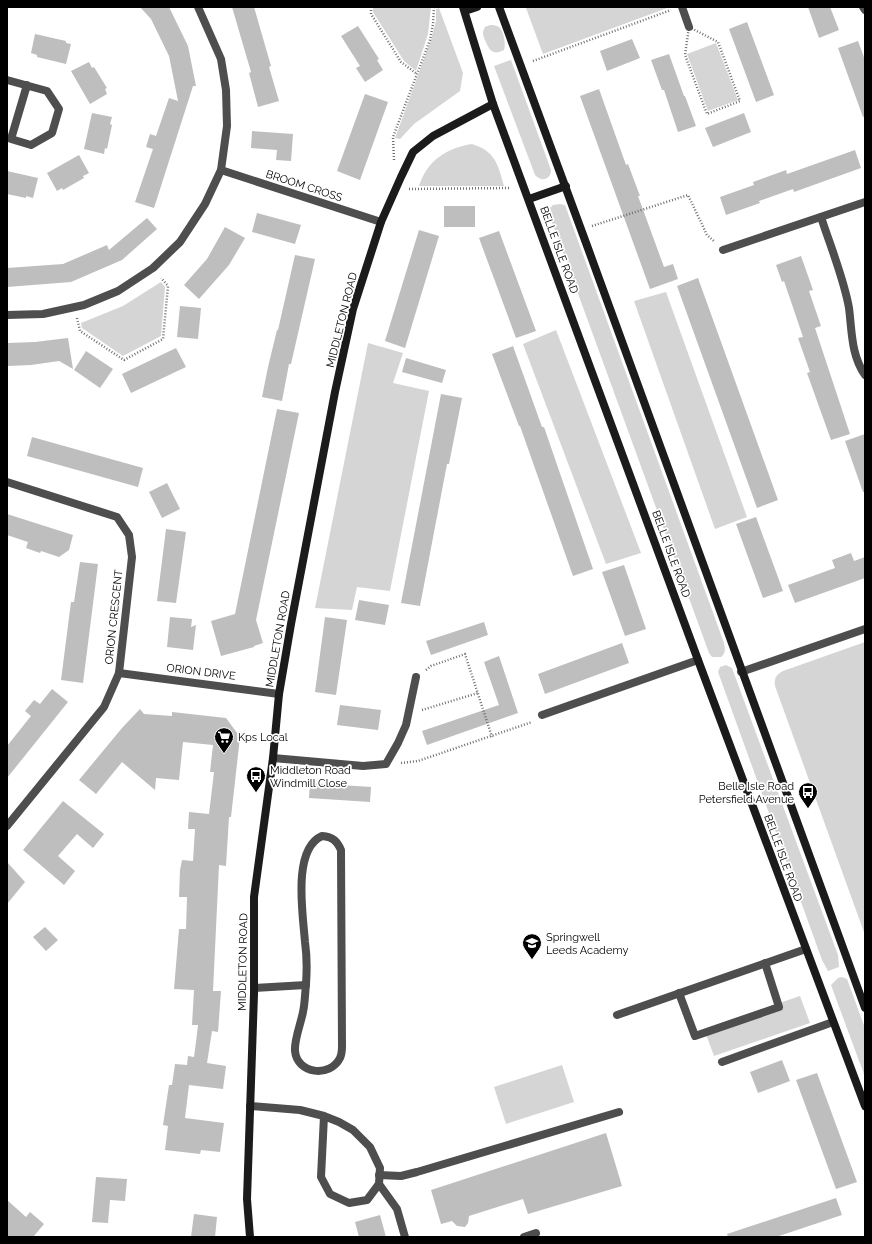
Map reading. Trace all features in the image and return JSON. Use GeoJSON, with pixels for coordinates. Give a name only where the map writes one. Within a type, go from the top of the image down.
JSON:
{"type":"FeatureCollection","features":[{"type":"Feature","properties":{"kind":"street"},"geometry":{"type":"LineString","coordinates":[[7,315],[43,314],[84,305],[118,291],[153,268],[180,242],[205,204],[221,170],[227,126],[226,90],[221,59],[198,7]]}},
{"type":"Feature","properties":{"kind":"street"},"geometry":{"type":"LineString","coordinates":[[464,9],[477,7]]}},
{"type":"Feature","properties":{"kind":"street"},"geometry":{"type":"LineString","coordinates":[[499,7],[582,229],[865,1008]]}},
{"type":"Feature","properties":{"kind":"street"},"geometry":{"type":"LineString","coordinates":[[682,7],[689,26]]}},
{"type":"Feature","properties":{"kind":"street","name":"BELLE ISLE ROAD"},"geometry":{"type":"LineString","coordinates":[[464,9],[493,104],[832,1022],[865,1106]]}},
{"type":"Feature","properties":{"kind":"street"},"geometry":{"type":"LineString","coordinates":[[7,80],[27,85],[47,91],[58,109],[52,133],[32,145],[11,139],[27,85]]}},
{"type":"Feature","properties":{"kind":"street","name":"MIDDLETON ROAD"},"geometry":{"type":"LineString","coordinates":[[250,1237],[247,1199],[254,988],[254,897],[280,694],[291,624],[337,384],[353,310],[381,222],[413,152],[433,136],[493,104]]}},
{"type":"Feature","properties":{"kind":"street","name":"BROOM CROSS"},"geometry":{"type":"LineString","coordinates":[[221,170],[381,222]]}},
{"type":"Feature","properties":{"kind":"street"},"geometry":{"type":"LineString","coordinates":[[529,199],[566,186]]}},
{"type":"Feature","properties":{"kind":"street"},"geometry":{"type":"LineString","coordinates":[[723,250],[865,202]]}},
{"type":"Feature","properties":{"kind":"street"},"geometry":{"type":"LineString","coordinates":[[821,217],[843,284],[848,307],[850,333],[856,356],[865,375]]}},
{"type":"Feature","properties":{"kind":"street","name":"ORION CRESCENT"},"geometry":{"type":"LineString","coordinates":[[7,482],[118,517],[129,535],[132,558],[119,673],[104,707],[7,826]]}},
{"type":"Feature","properties":{"kind":"street"},"geometry":{"type":"LineString","coordinates":[[742,672],[865,629]]}},
{"type":"Feature","properties":{"kind":"street"},"geometry":{"type":"LineString","coordinates":[[542,715],[698,660]]}},
{"type":"Feature","properties":{"kind":"street","name":"ORION DRIVE"},"geometry":{"type":"LineString","coordinates":[[119,673],[280,694]]}},
{"type":"Feature","properties":{"kind":"street"},"geometry":{"type":"LineString","coordinates":[[273,758],[363,766],[386,764],[406,725],[416,677]]}},
{"type":"Feature","properties":{"kind":"street"},"geometry":{"type":"LineString","coordinates":[[322,836],[328,836],[333,838],[341,850],[342,1046],[340,1058],[336,1064],[324,1070],[311,1071],[303,1067],[298,1060],[295,1050],[304,1010],[306,986],[306,942],[303,924],[302,871],[311,844],[322,836]]}},
{"type":"Feature","properties":{"kind":"street"},"geometry":{"type":"LineString","coordinates":[[617,1014],[806,949]]}},
{"type":"Feature","properties":{"kind":"street"},"geometry":{"type":"LineString","coordinates":[[679,993],[695,1036],[779,1007],[765,963]]}},
{"type":"Feature","properties":{"kind":"street"},"geometry":{"type":"LineString","coordinates":[[254,988],[306,986]]}},
{"type":"Feature","properties":{"kind":"street"},"geometry":{"type":"LineString","coordinates":[[722,1062],[832,1022]]}},
{"type":"Feature","properties":{"kind":"street"},"geometry":{"type":"LineString","coordinates":[[250,1106],[300,1110],[324,1116],[353,1130],[370,1147],[380,1168],[379,1184],[397,1209],[405,1237]]}},
{"type":"Feature","properties":{"kind":"street"},"geometry":{"type":"LineString","coordinates":[[379,1175],[401,1176],[417,1172],[618,1112]]}},
{"type":"Feature","properties":{"kind":"street"},"geometry":{"type":"LineString","coordinates":[[324,1116],[322,1177],[330,1194],[349,1203],[367,1200],[379,1184]]}},
{"type":"Feature","properties":{"kind":"street"},"geometry":{"type":"LineString","coordinates":[[524,1237],[536,1233]]}},
{"type":"Feature","properties":{"kind":"path"},"geometry":{"type":"LineString","coordinates":[[371,7],[371,14],[401,62],[417,74]]}},
{"type":"Feature","properties":{"kind":"path"},"geometry":{"type":"LineString","coordinates":[[521,66],[671,10]]}},
{"type":"Feature","properties":{"kind":"path"},"geometry":{"type":"LineString","coordinates":[[689,26],[718,42],[740,101],[707,114],[684,55],[689,26]]}},
{"type":"Feature","properties":{"kind":"path"},"geometry":{"type":"LineString","coordinates":[[582,229],[688,195],[707,235],[723,250]]}},
{"type":"Feature","properties":{"kind":"path"},"geometry":{"type":"LineString","coordinates":[[74,307],[80,331],[124,360],[163,339],[168,286],[153,268]]}},
{"type":"Feature","properties":{"kind":"path"},"geometry":{"type":"LineString","coordinates":[[416,677],[431,666],[465,654],[492,737]]}},
{"type":"Feature","properties":{"kind":"path"},"geometry":{"type":"LineString","coordinates":[[408,715],[478,693]]}},
{"type":"Feature","properties":{"kind":"path"},"geometry":{"type":"LineString","coordinates":[[386,764],[418,761],[530,724],[542,715]]}},
{"type":"Feature","properties":{"kind":"shaded area"},"geometry":{"type":"Polygon","coordinates":[[[373,7],[431,7],[428,34],[416,71],[404,61],[373,12],[373,7]]]}},
{"type":"Feature","properties":{"kind":"shaded area"},"geometry":{"type":"Polygon","coordinates":[[[670,7],[543,54],[526,8],[670,7]]]}},
{"type":"Feature","properties":{"kind":"shaded area"},"geometry":{"type":"Polygon","coordinates":[[[439,8],[463,73],[460,91],[414,124],[400,139],[395,138],[431,40],[436,21],[436,9],[439,8]]]}},
{"type":"Feature","properties":{"kind":"shaded area"},"geometry":{"type":"Polygon","coordinates":[[[490,25],[498,26],[504,36],[505,48],[500,52],[492,51],[488,47],[484,37],[483,32],[485,27],[490,25]]]}},
{"type":"Feature","properties":{"kind":"shaded area"},"geometry":{"type":"Polygon","coordinates":[[[716,43],[738,100],[708,111],[687,54],[716,43]]]}},
{"type":"Feature","properties":{"kind":"shaded area"},"geometry":{"type":"Polygon","coordinates":[[[511,60],[551,170],[548,178],[545,179],[540,179],[535,175],[494,66],[511,60]]]}},
{"type":"Feature","properties":{"kind":"shaded area"},"geometry":{"type":"Polygon","coordinates":[[[472,144],[486,150],[491,155],[500,171],[504,186],[419,186],[427,169],[439,157],[446,152],[472,144]]]}},
{"type":"Feature","properties":{"kind":"shaded area"},"geometry":{"type":"Polygon","coordinates":[[[553,205],[565,205],[724,643],[725,649],[721,657],[712,657],[709,653],[549,214],[550,208],[553,205]]]}},
{"type":"Feature","properties":{"kind":"shaded area"},"geometry":{"type":"Polygon","coordinates":[[[161,282],[165,287],[161,336],[123,356],[82,328],[81,323],[123,306],[161,282]]]}},
{"type":"Feature","properties":{"kind":"shaded area"},"geometry":{"type":"Polygon","coordinates":[[[666,292],[747,517],[715,529],[634,301],[666,292]]]}},
{"type":"Feature","properties":{"kind":"shaded area"},"geometry":{"type":"Polygon","coordinates":[[[556,330],[641,553],[606,564],[523,344],[556,330]]]}},
{"type":"Feature","properties":{"kind":"shaded area"},"geometry":{"type":"Polygon","coordinates":[[[368,343],[403,353],[393,383],[429,391],[390,591],[357,587],[352,610],[315,608],[368,343]]]}},
{"type":"Feature","properties":{"kind":"shaded area"},"geometry":{"type":"Polygon","coordinates":[[[865,642],[865,935],[775,686],[775,679],[783,671],[865,642]]]}},
{"type":"Feature","properties":{"kind":"shaded area"},"geometry":{"type":"Polygon","coordinates":[[[726,665],[732,668],[838,955],[839,967],[828,971],[822,960],[718,672],[720,667],[726,665]]]}},
{"type":"Feature","properties":{"kind":"shaded area"},"geometry":{"type":"Polygon","coordinates":[[[842,977],[847,979],[865,1028],[865,1077],[831,985],[838,978],[842,977]]]}},
{"type":"Feature","properties":{"kind":"shaded area"},"geometry":{"type":"Polygon","coordinates":[[[800,996],[810,1023],[714,1056],[704,1029],[800,996]]]}},
{"type":"Feature","properties":{"kind":"shaded area"},"geometry":{"type":"Polygon","coordinates":[[[562,1065],[574,1102],[506,1124],[494,1087],[562,1065]]]}},
{"type":"Feature","properties":{"kind":"building"},"geometry":{"type":"Polygon","coordinates":[[[140,7],[169,7],[188,46],[196,86],[193,86],[154,208],[135,202],[153,149],[146,147],[150,134],[156,136],[169,98],[178,101],[169,56],[151,19],[140,7]]]}},
{"type":"Feature","properties":{"kind":"building"},"geometry":{"type":"Polygon","coordinates":[[[232,7],[254,7],[271,66],[269,67],[279,101],[258,107],[249,73],[251,72],[232,7]]]}},
{"type":"Feature","properties":{"kind":"building"},"geometry":{"type":"Polygon","coordinates":[[[808,7],[830,7],[839,30],[819,38],[808,7]]]}},
{"type":"Feature","properties":{"kind":"building"},"geometry":{"type":"Polygon","coordinates":[[[747,22],[774,95],[756,102],[729,29],[747,22]]]}},
{"type":"Feature","properties":{"kind":"building"},"geometry":{"type":"Polygon","coordinates":[[[358,26],[379,59],[377,60],[383,70],[365,82],[356,68],[360,66],[341,36],[358,26]]]}},
{"type":"Feature","properties":{"kind":"building"},"geometry":{"type":"Polygon","coordinates":[[[35,34],[66,41],[66,43],[71,44],[66,64],[37,57],[37,55],[31,53],[35,34]]]}},
{"type":"Feature","properties":{"kind":"building"},"geometry":{"type":"Polygon","coordinates":[[[632,39],[640,58],[607,71],[600,51],[632,39]]]}},
{"type":"Feature","properties":{"kind":"building"},"geometry":{"type":"Polygon","coordinates":[[[858,41],[865,60],[865,116],[863,117],[838,48],[858,41]]]}},
{"type":"Feature","properties":{"kind":"building"},"geometry":{"type":"Polygon","coordinates":[[[669,54],[696,126],[678,132],[664,90],[662,90],[651,60],[669,54]]]}},
{"type":"Feature","properties":{"kind":"building"},"geometry":{"type":"Polygon","coordinates":[[[89,62],[92,68],[94,67],[107,88],[105,89],[107,94],[90,104],[71,71],[89,62]]]}},
{"type":"Feature","properties":{"kind":"building"},"geometry":{"type":"Polygon","coordinates":[[[599,89],[626,165],[628,164],[640,196],[638,196],[664,267],[673,264],[678,279],[650,289],[580,96],[599,89]]]}},
{"type":"Feature","properties":{"kind":"building"},"geometry":{"type":"Polygon","coordinates":[[[365,94],[388,102],[360,180],[337,171],[365,94]]]}},
{"type":"Feature","properties":{"kind":"building"},"geometry":{"type":"Polygon","coordinates":[[[92,113],[112,117],[110,124],[112,125],[107,149],[105,148],[104,154],[84,149],[92,113]]]}},
{"type":"Feature","properties":{"kind":"building"},"geometry":{"type":"Polygon","coordinates":[[[744,113],[751,132],[713,147],[705,128],[744,113]]]}},
{"type":"Feature","properties":{"kind":"building"},"geometry":{"type":"Polygon","coordinates":[[[252,131],[293,134],[291,161],[276,160],[277,150],[251,148],[252,131]]]}},
{"type":"Feature","properties":{"kind":"building"},"geometry":{"type":"Polygon","coordinates":[[[855,150],[861,168],[794,192],[793,189],[726,215],[720,197],[754,185],[753,182],[786,170],[787,174],[855,150]]]}},
{"type":"Feature","properties":{"kind":"building"},"geometry":{"type":"Polygon","coordinates":[[[79,155],[89,173],[83,176],[84,178],[63,190],[62,188],[57,191],[47,173],[79,155]]]}},
{"type":"Feature","properties":{"kind":"building"},"geometry":{"type":"Polygon","coordinates":[[[7,171],[38,178],[33,198],[7,194],[7,171]]]}},
{"type":"Feature","properties":{"kind":"building"},"geometry":{"type":"Polygon","coordinates":[[[444,206],[475,206],[475,227],[444,227],[444,206]]]}},
{"type":"Feature","properties":{"kind":"building"},"geometry":{"type":"Polygon","coordinates":[[[257,213],[301,225],[295,244],[252,232],[257,213]]]}},
{"type":"Feature","properties":{"kind":"building"},"geometry":{"type":"Polygon","coordinates":[[[147,218],[157,229],[122,260],[71,282],[7,287],[7,268],[63,264],[107,245],[109,250],[147,218]]]}},
{"type":"Feature","properties":{"kind":"building"},"geometry":{"type":"Polygon","coordinates":[[[225,227],[245,238],[229,265],[199,299],[184,285],[207,259],[225,227]]]}},
{"type":"Feature","properties":{"kind":"building"},"geometry":{"type":"Polygon","coordinates":[[[419,230],[439,236],[405,348],[385,341],[419,230]]]}},
{"type":"Feature","properties":{"kind":"building"},"geometry":{"type":"Polygon","coordinates":[[[499,231],[536,331],[516,338],[479,238],[499,231]]]}},
{"type":"Feature","properties":{"kind":"building"},"geometry":{"type":"Polygon","coordinates":[[[295,255],[315,259],[291,364],[289,364],[282,401],[262,397],[295,255]]]}},
{"type":"Feature","properties":{"kind":"building"},"geometry":{"type":"Polygon","coordinates":[[[801,256],[813,290],[809,291],[821,326],[815,328],[850,434],[831,440],[807,373],[810,372],[798,338],[803,337],[784,281],[782,282],[776,265],[801,256]]]}},
{"type":"Feature","properties":{"kind":"building"},"geometry":{"type":"Polygon","coordinates":[[[698,278],[778,500],[757,508],[677,286],[698,278]]]}},
{"type":"Feature","properties":{"kind":"building"},"geometry":{"type":"Polygon","coordinates":[[[180,306],[201,308],[198,339],[177,337],[180,306]]]}},
{"type":"Feature","properties":{"kind":"building"},"geometry":{"type":"Polygon","coordinates":[[[68,338],[73,369],[59,361],[31,365],[7,366],[7,343],[35,342],[68,338]]]}},
{"type":"Feature","properties":{"kind":"building"},"geometry":{"type":"Polygon","coordinates":[[[513,346],[542,427],[544,427],[593,569],[573,576],[520,426],[492,354],[513,346]]]}},
{"type":"Feature","properties":{"kind":"building"},"geometry":{"type":"Polygon","coordinates":[[[176,348],[186,367],[131,393],[122,374],[176,348]]]}},
{"type":"Feature","properties":{"kind":"building"},"geometry":{"type":"Polygon","coordinates":[[[86,351],[113,369],[100,388],[74,370],[86,351]]]}},
{"type":"Feature","properties":{"kind":"building"},"geometry":{"type":"Polygon","coordinates":[[[406,358],[446,370],[442,383],[402,372],[406,358]]]}},
{"type":"Feature","properties":{"kind":"building"},"geometry":{"type":"Polygon","coordinates":[[[441,394],[462,398],[449,464],[447,464],[420,606],[401,603],[441,394]]]}},
{"type":"Feature","properties":{"kind":"building"},"geometry":{"type":"Polygon","coordinates":[[[277,409],[299,413],[256,620],[263,643],[221,656],[211,621],[235,614],[277,409]]]}},
{"type":"Feature","properties":{"kind":"building"},"geometry":{"type":"Polygon","coordinates":[[[865,434],[865,492],[863,492],[845,441],[865,434]]]}},
{"type":"Feature","properties":{"kind":"building"},"geometry":{"type":"Polygon","coordinates":[[[32,437],[143,468],[138,487],[27,456],[32,437]]]}},
{"type":"Feature","properties":{"kind":"building"},"geometry":{"type":"Polygon","coordinates":[[[167,483],[180,509],[162,518],[149,492],[167,483]]]}},
{"type":"Feature","properties":{"kind":"building"},"geometry":{"type":"Polygon","coordinates":[[[7,514],[73,535],[69,550],[59,557],[26,548],[28,542],[7,535],[7,514]]]}},
{"type":"Feature","properties":{"kind":"building"},"geometry":{"type":"Polygon","coordinates":[[[756,517],[783,591],[763,598],[736,524],[756,517]]]}},
{"type":"Feature","properties":{"kind":"building"},"geometry":{"type":"Polygon","coordinates":[[[166,529],[186,532],[176,603],[157,601],[166,529]]]}},
{"type":"Feature","properties":{"kind":"building"},"geometry":{"type":"Polygon","coordinates":[[[851,553],[854,561],[865,557],[865,578],[795,603],[788,585],[835,568],[832,560],[851,553]]]}},
{"type":"Feature","properties":{"kind":"building"},"geometry":{"type":"Polygon","coordinates":[[[80,562],[98,564],[83,683],[61,680],[71,602],[74,602],[80,562]]]}},
{"type":"Feature","properties":{"kind":"building"},"geometry":{"type":"Polygon","coordinates":[[[624,565],[646,629],[625,636],[602,572],[624,565]]]}},
{"type":"Feature","properties":{"kind":"building"},"geometry":{"type":"Polygon","coordinates":[[[359,600],[389,605],[385,625],[355,620],[359,600]]]}},
{"type":"Feature","properties":{"kind":"building"},"geometry":{"type":"Polygon","coordinates":[[[170,617],[192,619],[191,627],[196,625],[193,650],[167,647],[170,617]]]}},
{"type":"Feature","properties":{"kind":"building"},"geometry":{"type":"Polygon","coordinates":[[[325,617],[347,620],[336,695],[315,692],[325,617]]]}},
{"type":"Feature","properties":{"kind":"building"},"geometry":{"type":"Polygon","coordinates":[[[484,622],[488,635],[431,655],[426,641],[484,622]]]}},
{"type":"Feature","properties":{"kind":"building"},"geometry":{"type":"Polygon","coordinates":[[[622,643],[629,663],[545,694],[538,674],[622,643]]]}},
{"type":"Feature","properties":{"kind":"building"},"geometry":{"type":"Polygon","coordinates":[[[499,656],[518,713],[427,745],[422,731],[499,705],[484,662],[499,656]]]}},
{"type":"Feature","properties":{"kind":"building"},"geometry":{"type":"Polygon","coordinates":[[[52,689],[68,702],[7,778],[7,746],[31,716],[25,711],[34,700],[40,704],[52,689]]]}},
{"type":"Feature","properties":{"kind":"building"},"geometry":{"type":"Polygon","coordinates":[[[340,705],[381,710],[378,730],[337,725],[340,705]]]}},
{"type":"Feature","properties":{"kind":"building"},"geometry":{"type":"Polygon","coordinates":[[[140,709],[144,714],[172,716],[172,712],[226,718],[240,737],[231,817],[229,817],[226,866],[219,865],[213,991],[221,991],[218,1032],[212,1031],[207,1063],[226,1066],[223,1089],[189,1085],[185,1118],[224,1123],[220,1152],[201,1150],[200,1154],[165,1150],[168,1126],[163,1125],[169,1085],[172,1085],[175,1064],[187,1065],[188,1056],[194,1057],[196,1042],[198,1025],[192,1025],[194,990],[174,989],[179,929],[186,929],[187,897],[179,897],[180,870],[182,860],[193,861],[195,829],[188,829],[189,812],[209,814],[214,772],[210,772],[213,745],[183,742],[179,780],[156,778],[155,790],[122,762],[96,794],[79,780],[122,728],[140,709]]]}},
{"type":"Feature","properties":{"kind":"building"},"geometry":{"type":"Polygon","coordinates":[[[310,783],[371,787],[370,802],[309,798],[310,783]]]}},
{"type":"Feature","properties":{"kind":"building"},"geometry":{"type":"Polygon","coordinates":[[[63,801],[104,834],[93,848],[77,834],[58,856],[75,871],[64,885],[23,850],[63,801]]]}},
{"type":"Feature","properties":{"kind":"building"},"geometry":{"type":"Polygon","coordinates":[[[7,862],[25,882],[7,904],[7,862]]]}},
{"type":"Feature","properties":{"kind":"building"},"geometry":{"type":"Polygon","coordinates":[[[45,927],[58,940],[46,951],[33,937],[45,927]]]}},
{"type":"Feature","properties":{"kind":"building"},"geometry":{"type":"Polygon","coordinates":[[[782,1060],[790,1081],[758,1093],[750,1072],[782,1060]]]}},
{"type":"Feature","properties":{"kind":"building"},"geometry":{"type":"Polygon","coordinates":[[[817,1073],[857,1182],[836,1189],[796,1080],[817,1073]]]}},
{"type":"Feature","properties":{"kind":"building"},"geometry":{"type":"Polygon","coordinates":[[[606,1133],[622,1186],[528,1214],[523,1199],[469,1216],[468,1223],[465,1227],[457,1226],[452,1221],[441,1224],[431,1190],[606,1133]]]}},
{"type":"Feature","properties":{"kind":"building"},"geometry":{"type":"Polygon","coordinates":[[[96,1177],[127,1179],[125,1201],[110,1200],[108,1223],[92,1222],[96,1177]]]}},
{"type":"Feature","properties":{"kind":"building"},"geometry":{"type":"Polygon","coordinates":[[[836,1198],[842,1215],[776,1237],[728,1237],[727,1234],[836,1198]]]}},
{"type":"Feature","properties":{"kind":"building"},"geometry":{"type":"Polygon","coordinates":[[[7,1200],[26,1217],[30,1212],[44,1224],[33,1237],[7,1237],[7,1200]]]}},
{"type":"Feature","properties":{"kind":"building"},"geometry":{"type":"Polygon","coordinates":[[[194,1214],[217,1217],[215,1237],[191,1237],[194,1214]]]}},
{"type":"Feature","properties":{"kind":"building"},"geometry":{"type":"Polygon","coordinates":[[[380,1215],[386,1237],[359,1237],[355,1222],[380,1215]]]}},
{"type":"Feature","properties":{"kind":"place","name":"Kps Local"},"geometry":{"type":"Point","coordinates":[224,754]}},
{"type":"Feature","properties":{"kind":"place","name":"Middleton Road Windmill Close"},"geometry":{"type":"Point","coordinates":[256,793]}},
{"type":"Feature","properties":{"kind":"place","name":"Belle Isle Road Petersfield Avenue"},"geometry":{"type":"Point","coordinates":[808,809]}},
{"type":"Feature","properties":{"kind":"place","name":"Springwell Leeds Academy"},"geometry":{"type":"Point","coordinates":[532,960]}}]}
